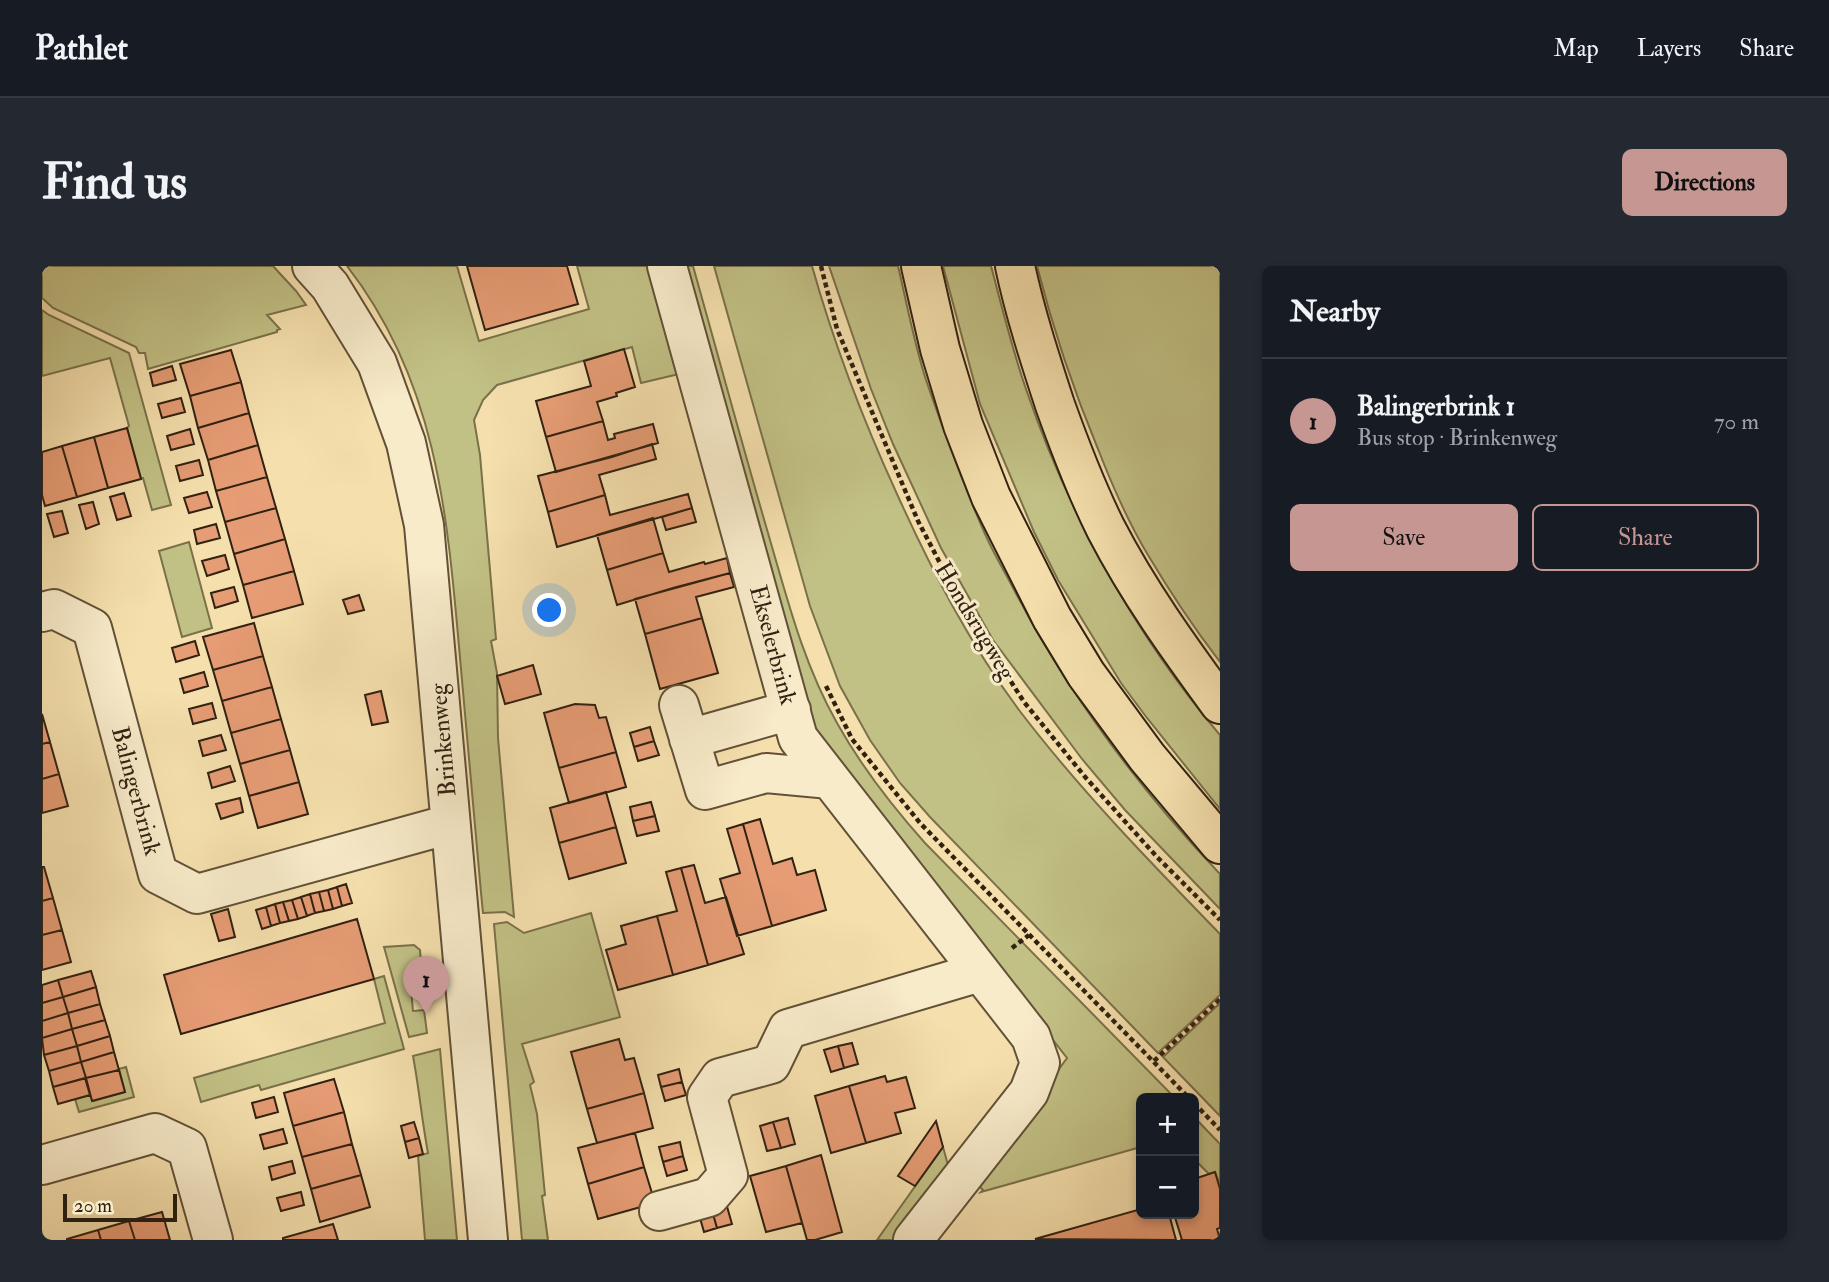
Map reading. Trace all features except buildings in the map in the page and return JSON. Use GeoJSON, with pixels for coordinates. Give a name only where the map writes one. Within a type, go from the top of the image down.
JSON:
{"type":"FeatureCollection","features":[{"type":"Feature","properties":{"kind":"main road"},"geometry":{"type":"LineString","coordinates":[[921,266],[940,349],[963,425],[991,497],[1035,586],[1086,674],[1147,757],[1220,844]]}},
{"type":"Feature","properties":{"kind":"main road"},"geometry":{"type":"LineString","coordinates":[[1015,266],[1036,350],[1071,450],[1106,528],[1170,633],[1220,704]]}},
{"type":"Feature","properties":{"kind":"street","name":"Brinkenweg"},"geometry":{"type":"LineString","coordinates":[[312,266],[330,286],[377,363],[406,443],[424,525],[488,1240]]}},
{"type":"Feature","properties":{"kind":"street","name":"Ekselerbrink"},"geometry":{"type":"LineString","coordinates":[[667,266],[798,738],[1031,1037],[1040,1063],[1029,1092],[913,1240]]}},
{"type":"Feature","properties":{"kind":"street","name":"Balingerbrink"},"geometry":{"type":"LineString","coordinates":[[42,612],[54,609],[92,628],[158,874],[197,894],[450,824]]}},
{"type":"Feature","properties":{"kind":"street"},"geometry":{"type":"LineString","coordinates":[[791,710],[684,722],[705,790],[766,773],[830,779]]}},
{"type":"Feature","properties":{"kind":"street"},"geometry":{"type":"LineString","coordinates":[[659,1210],[709,1197],[728,1175],[707,1097],[720,1078],[771,1064],[788,1029],[980,972]]}},
{"type":"Feature","properties":{"kind":"street"},"geometry":{"type":"LineString","coordinates":[[42,1165],[155,1133],[187,1148],[213,1240]]}},
{"type":"Feature","properties":{"kind":"path","name":"Hondsrugweg"},"geometry":{"type":"LineString","coordinates":[[821,266],[837,329],[918,521],[962,605],[1024,702],[1086,778],[1157,857],[1220,920]]}},
{"type":"Feature","properties":{"kind":"path"},"geometry":{"type":"LineString","coordinates":[[823,679],[852,739],[920,823],[1184,1093]]}},
{"type":"Feature","properties":{"kind":"path"},"geometry":{"type":"LineString","coordinates":[[1154,1061],[1220,999]]}},
{"type":"Feature","properties":{"kind":"path"},"geometry":{"type":"LineString","coordinates":[[1199,1108],[1220,1130]]}},
{"type":"Feature","properties":{"kind":"shaded area"},"geometry":{"type":"Polygon","coordinates":[[[42,266],[273,266],[306,305],[267,315],[280,329],[277,332],[148,369],[145,353],[139,353],[136,347],[53,308],[42,298],[42,266]]]}},
{"type":"Feature","properties":{"kind":"shaded area"},"geometry":{"type":"Polygon","coordinates":[[[347,266],[457,266],[479,341],[589,309],[577,266],[649,266],[679,374],[641,383],[632,347],[497,385],[483,400],[474,420],[480,455],[496,639],[491,641],[497,673],[498,738],[514,917],[505,912],[483,913],[451,562],[434,458],[421,408],[402,359],[378,312],[347,266]]]}},
{"type":"Feature","properties":{"kind":"shaded area"},"geometry":{"type":"Polygon","coordinates":[[[681,266],[693,266],[789,606],[805,654],[825,700],[867,770],[925,843],[1170,1093],[1136,1093],[1136,1148],[981,1192],[983,1190],[976,1183],[1067,1058],[829,753],[816,732],[681,266]]]}},
{"type":"Feature","properties":{"kind":"shaded area"},"geometry":{"type":"Polygon","coordinates":[[[714,266],[812,266],[850,382],[872,438],[923,550],[967,632],[1019,710],[1066,769],[1220,934],[1220,995],[1158,1053],[930,817],[900,783],[870,740],[840,686],[810,606],[714,266]]]}},
{"type":"Feature","properties":{"kind":"shaded area"},"geometry":{"type":"Polygon","coordinates":[[[829,266],[898,266],[926,380],[961,477],[991,547],[1033,625],[1080,701],[1133,773],[1220,874],[1220,909],[1125,810],[1082,759],[993,640],[941,548],[893,444],[829,266]]]}},
{"type":"Feature","properties":{"kind":"shaded area"},"geometry":{"type":"Polygon","coordinates":[[[943,266],[991,266],[1026,389],[1083,527],[1132,614],[1189,697],[1220,735],[1220,809],[1121,683],[1058,580],[1034,532],[980,404],[943,266]]]}},
{"type":"Feature","properties":{"kind":"shaded area"},"geometry":{"type":"Polygon","coordinates":[[[1037,266],[1220,266],[1220,662],[1165,583],[1121,503],[1072,381],[1037,266]]]}},
{"type":"Feature","properties":{"kind":"shaded area"},"geometry":{"type":"Polygon","coordinates":[[[42,310],[129,353],[171,505],[152,510],[127,428],[129,426],[110,358],[42,376],[42,310]]]}},
{"type":"Feature","properties":{"kind":"shaded area"},"geometry":{"type":"Polygon","coordinates":[[[189,542],[212,628],[182,637],[159,551],[189,542]]]}},
{"type":"Feature","properties":{"kind":"shaded area"},"geometry":{"type":"Polygon","coordinates":[[[591,913],[620,1017],[522,1044],[534,1082],[530,1085],[537,1114],[545,1195],[542,1196],[548,1240],[522,1240],[494,924],[507,922],[524,933],[591,913]]]}},
{"type":"Feature","properties":{"kind":"shaded area"},"geometry":{"type":"Polygon","coordinates":[[[414,945],[420,950],[423,987],[411,989],[413,1011],[424,1010],[427,1033],[409,1037],[384,947],[414,945]]]}},
{"type":"Feature","properties":{"kind":"shaded area"},"geometry":{"type":"Polygon","coordinates":[[[384,976],[404,1049],[261,1090],[259,1085],[201,1102],[194,1078],[385,1023],[374,979],[384,976]]]}},
{"type":"Feature","properties":{"kind":"shaded area"},"geometry":{"type":"Polygon","coordinates":[[[1220,1003],[1220,1116],[1199,1093],[1163,1057],[1220,1003]]]}},
{"type":"Feature","properties":{"kind":"shaded area"},"geometry":{"type":"Polygon","coordinates":[[[440,1049],[457,1240],[425,1240],[418,1156],[428,1153],[413,1056],[440,1049]]]}},
{"type":"Feature","properties":{"kind":"shaded area"},"geometry":{"type":"Polygon","coordinates":[[[126,1067],[134,1097],[79,1112],[75,1099],[90,1095],[93,1101],[125,1092],[119,1069],[126,1067]]]}},
{"type":"Feature","properties":{"kind":"shaded area"},"geometry":{"type":"Polygon","coordinates":[[[1199,1122],[1220,1144],[1220,1185],[1215,1172],[1209,1174],[1199,1164],[1199,1122]]]}},
{"type":"Feature","properties":{"kind":"shaded area"},"geometry":{"type":"Polygon","coordinates":[[[943,1147],[948,1165],[895,1240],[877,1240],[943,1147]]]}},
{"type":"Feature","properties":{"kind":"place","name":"Balingerbrink 1"},"geometry":{"type":"Point","coordinates":[426,1014]}}]}
